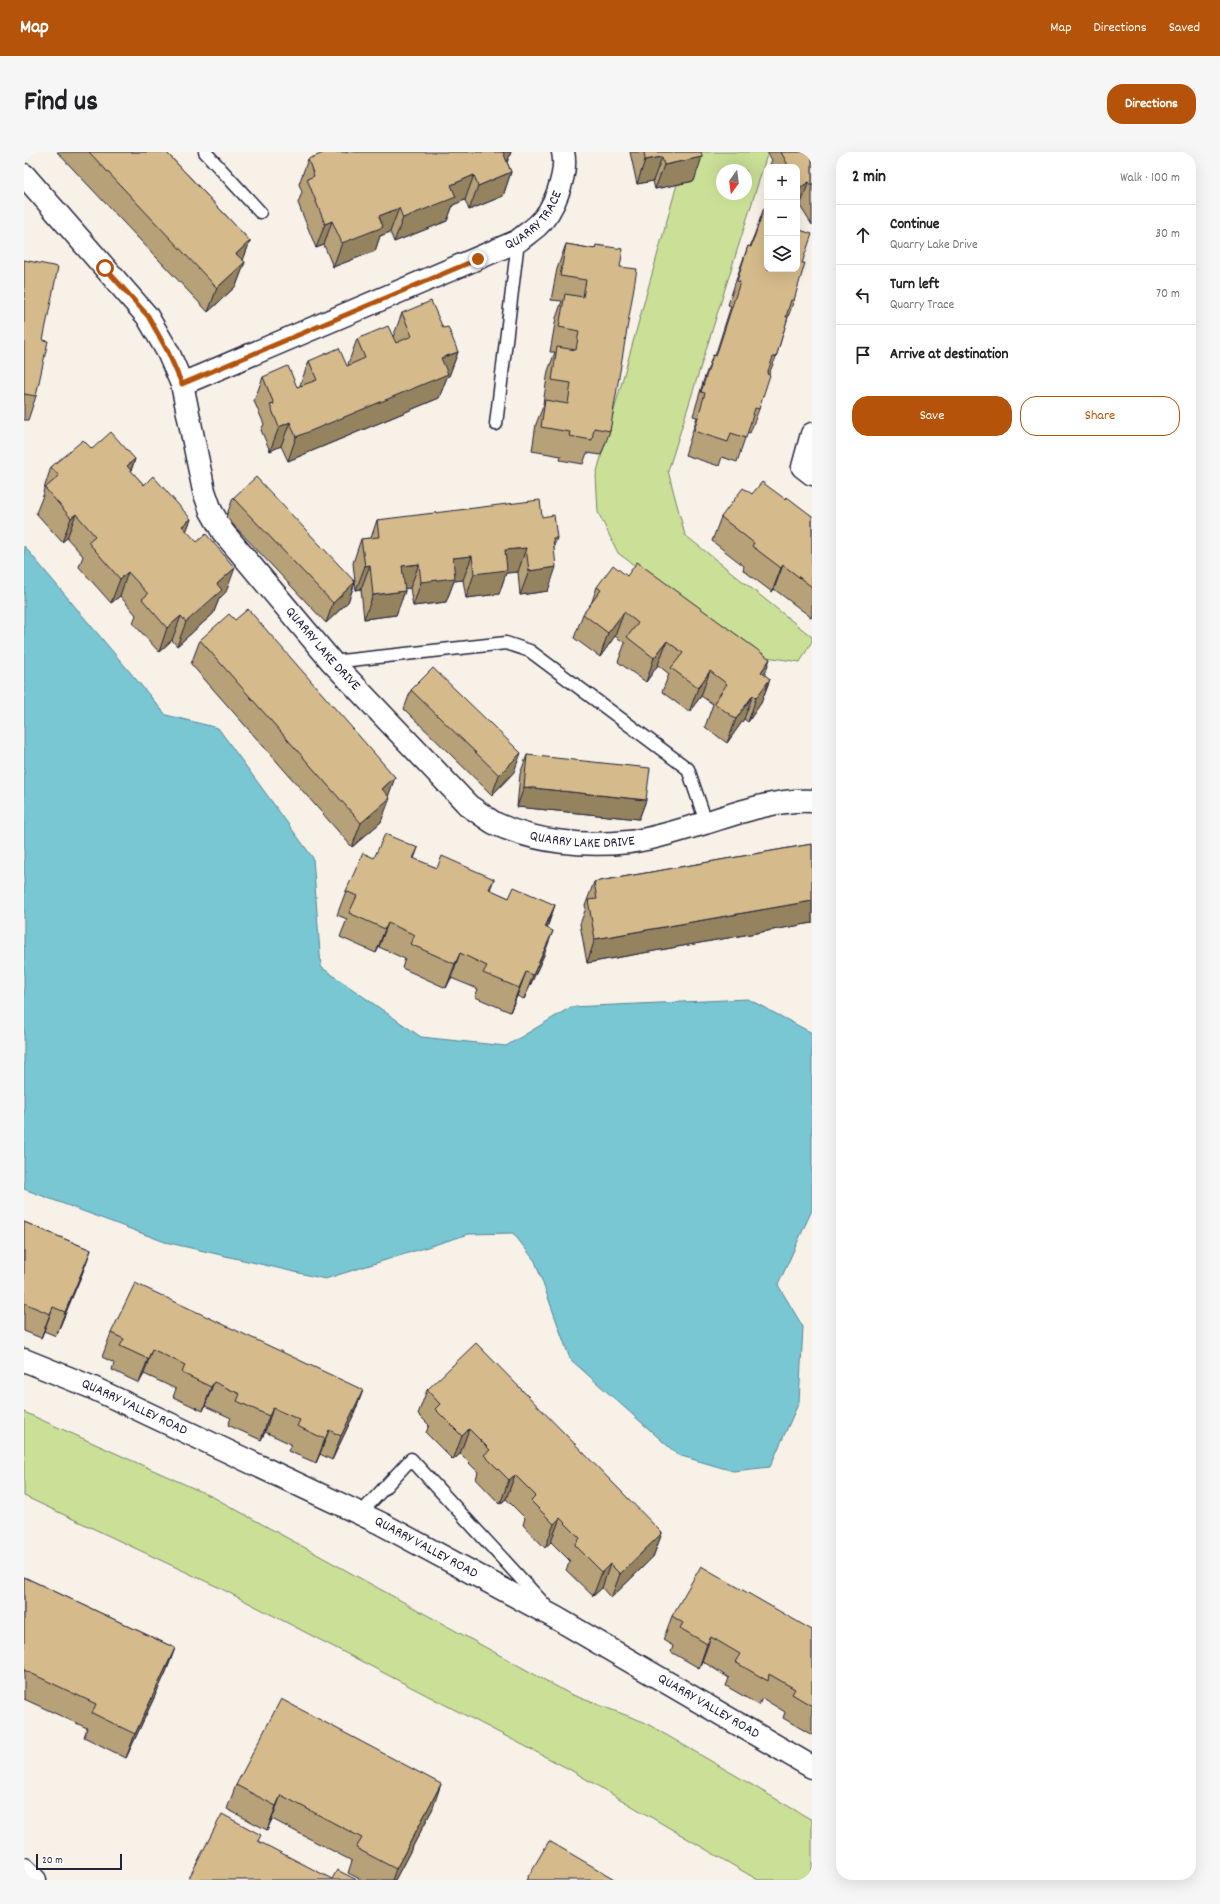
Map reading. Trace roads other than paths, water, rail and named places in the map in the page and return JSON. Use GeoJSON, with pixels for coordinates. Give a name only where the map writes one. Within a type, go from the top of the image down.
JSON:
{"type":"FeatureCollection","features":[{"type":"Feature","properties":{"kind":"street","name":"QUARRY TRACE"},"geometry":{"type":"LineString","coordinates":[[182,384],[518,241],[538,225],[552,206],[561,182],[564,158],[563,152]]}},
{"type":"Feature","properties":{"kind":"street","name":"QUARRY LAKE DRIVE"},"geometry":{"type":"LineString","coordinates":[[24,175],[148,316],[168,352],[182,384],[204,491],[211,511],[223,532],[332,662],[469,806],[494,822],[521,833],[554,840],[606,844],[630,842],[668,834],[751,808],[796,800],[812,801]]}},
{"type":"Feature","properties":{"kind":"street"},"geometry":{"type":"LineString","coordinates":[[812,434],[803,467],[812,474]]}},
{"type":"Feature","properties":{"kind":"street","name":"QUARRY VALLEY ROAD"},"geometry":{"type":"LineString","coordinates":[[24,1360],[91,1387],[360,1514],[558,1619],[812,1767]]}},
{"type":"Feature","properties":{"kind":"street"},"geometry":{"type":"LineString","coordinates":[[24,1869],[35,1880]]}},
{"type":"Feature","properties":{"kind":"lane"},"geometry":{"type":"LineString","coordinates":[[205,152],[260,212]]}},
{"type":"Feature","properties":{"kind":"lane"},"geometry":{"type":"LineString","coordinates":[[496,424],[518,241]]}},
{"type":"Feature","properties":{"kind":"lane"},"geometry":{"type":"LineString","coordinates":[[332,662],[506,642],[530,651],[688,769],[706,822]]}},
{"type":"Feature","properties":{"kind":"lane"},"geometry":{"type":"LineString","coordinates":[[360,1514],[411,1459],[558,1619]]}},
{"type":"Feature","properties":{"kind":"water"},"geometry":{"type":"Polygon","coordinates":[[[24,546],[166,715],[218,728],[313,858],[321,967],[421,1037],[506,1046],[571,1007],[748,999],[812,1033],[812,1210],[778,1285],[803,1327],[799,1402],[770,1467],[733,1471],[678,1455],[570,1359],[535,1261],[513,1233],[469,1234],[325,1279],[165,1242],[24,1189],[24,546]]]}}]}
